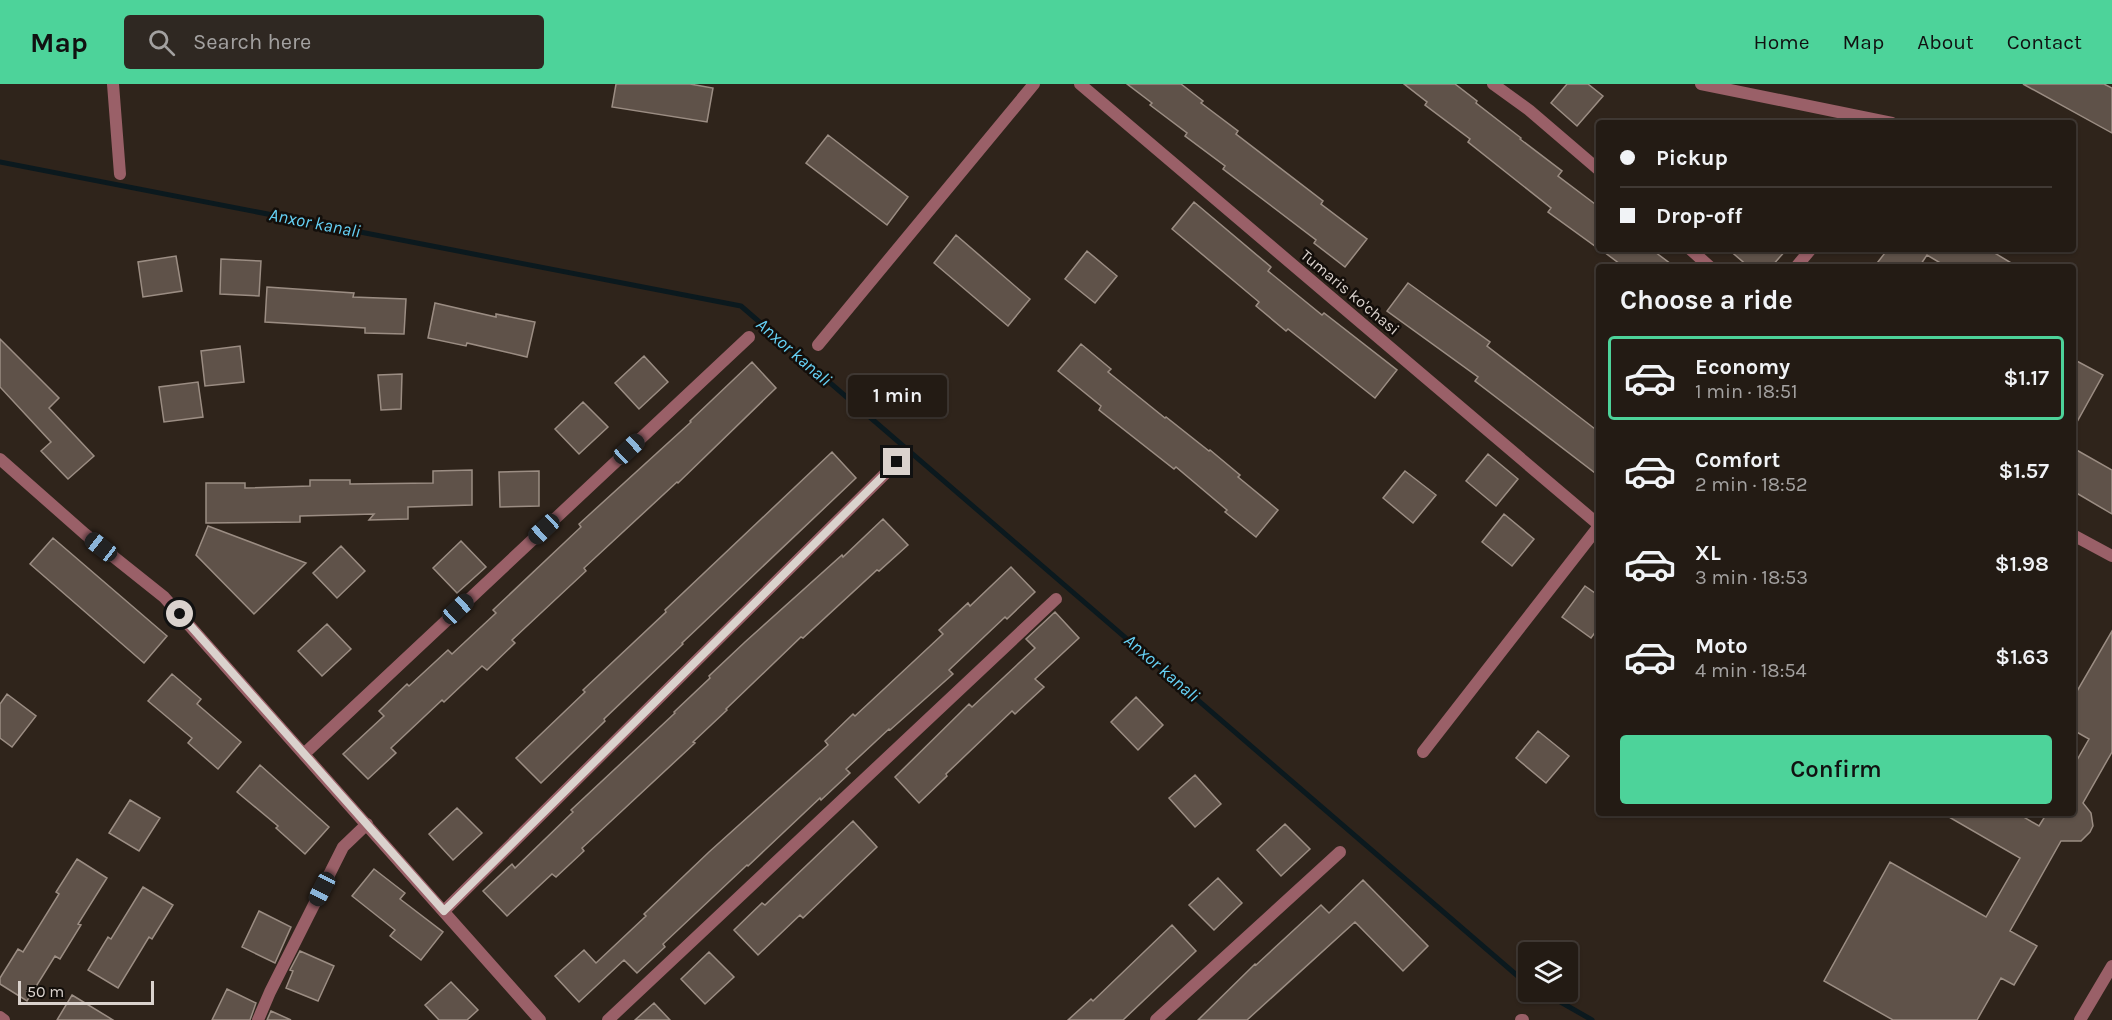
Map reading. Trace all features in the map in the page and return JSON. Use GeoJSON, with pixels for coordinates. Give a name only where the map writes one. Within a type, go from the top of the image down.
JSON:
{"type":"FeatureCollection","features":[{"type":"Feature","properties":{"kind":"street"},"geometry":{"type":"LineString","coordinates":[[113,84],[120,174]]}},
{"type":"Feature","properties":{"kind":"street"},"geometry":{"type":"LineString","coordinates":[[818,345],[1034,84]]}},
{"type":"Feature","properties":{"kind":"street","name":"Tumaris ko'chasi"},"geometry":{"type":"LineString","coordinates":[[1080,84],[1596,523]]}},
{"type":"Feature","properties":{"kind":"street"},"geometry":{"type":"LineString","coordinates":[[1493,84],[1529,110],[1596,167]]}},
{"type":"Feature","properties":{"kind":"street"},"geometry":{"type":"LineString","coordinates":[[1701,84],[1877,120]]}},
{"type":"Feature","properties":{"kind":"street"},"geometry":{"type":"LineString","coordinates":[[1693,252],[1707,264]]}},
{"type":"Feature","properties":{"kind":"street"},"geometry":{"type":"LineString","coordinates":[[1798,264],[1808,252]]}},
{"type":"Feature","properties":{"kind":"street"},"geometry":{"type":"LineString","coordinates":[[304,754],[749,337]]}},
{"type":"Feature","properties":{"kind":"street"},"geometry":{"type":"LineString","coordinates":[[0,459],[86,534],[164,597],[540,1020]]}},
{"type":"Feature","properties":{"kind":"street"},"geometry":{"type":"LineString","coordinates":[[444,911],[897,462]]}},
{"type":"Feature","properties":{"kind":"street"},"geometry":{"type":"LineString","coordinates":[[1422,752],[1596,530]]}},
{"type":"Feature","properties":{"kind":"street"},"geometry":{"type":"LineString","coordinates":[[2076,537],[2112,556]]}},
{"type":"Feature","properties":{"kind":"street"},"geometry":{"type":"LineString","coordinates":[[608,1020],[1056,599]]}},
{"type":"Feature","properties":{"kind":"street"},"geometry":{"type":"LineString","coordinates":[[258,1020],[343,848],[367,824]]}},
{"type":"Feature","properties":{"kind":"street"},"geometry":{"type":"LineString","coordinates":[[1156,1020],[1340,852]]}},
{"type":"Feature","properties":{"kind":"street"},"geometry":{"type":"LineString","coordinates":[[2080,1020],[2112,966]]}},
{"type":"Feature","properties":{"kind":"building"},"geometry":{"type":"Polygon","coordinates":[[[616,84],[690,84],[713,88],[707,122],[612,107],[616,84]]]}},
{"type":"Feature","properties":{"kind":"building"},"geometry":{"type":"Polygon","coordinates":[[[1127,84],[1181,84],[1203,101],[1201,103],[1238,131],[1236,134],[1323,201],[1321,204],[1367,239],[1345,267],[1314,243],[1316,240],[1223,169],[1225,166],[1185,136],[1187,133],[1127,84]]]}},
{"type":"Feature","properties":{"kind":"building"},"geometry":{"type":"Polygon","coordinates":[[[1404,84],[1455,84],[1562,171],[1558,176],[1596,205],[1596,247],[1548,212],[1551,208],[1468,142],[1470,139],[1425,105],[1427,102],[1404,84]]]}},
{"type":"Feature","properties":{"kind":"building"},"geometry":{"type":"Polygon","coordinates":[[[1567,84],[1588,84],[1603,96],[1577,126],[1551,103],[1567,84]]]}},
{"type":"Feature","properties":{"kind":"building"},"geometry":{"type":"Polygon","coordinates":[[[2023,84],[2104,84],[2112,88],[2112,133],[2023,84]]]}},
{"type":"Feature","properties":{"kind":"building"},"geometry":{"type":"Polygon","coordinates":[[[828,135],[908,197],[887,225],[806,163],[828,135]]]}},
{"type":"Feature","properties":{"kind":"building"},"geometry":{"type":"Polygon","coordinates":[[[1194,202],[1271,267],[1268,271],[1322,315],[1324,313],[1397,370],[1375,398],[1288,329],[1286,331],[1256,306],[1259,302],[1172,229],[1194,202]]]}},
{"type":"Feature","properties":{"kind":"building"},"geometry":{"type":"Polygon","coordinates":[[[956,235],[1030,299],[1008,326],[934,263],[956,235]]]}},
{"type":"Feature","properties":{"kind":"building"},"geometry":{"type":"Polygon","coordinates":[[[1087,251],[1117,276],[1095,303],[1065,279],[1087,251]]]}},
{"type":"Feature","properties":{"kind":"building"},"geometry":{"type":"Polygon","coordinates":[[[1604,252],[1655,252],[1671,264],[1620,264],[1604,252]]]}},
{"type":"Feature","properties":{"kind":"building"},"geometry":{"type":"Polygon","coordinates":[[[1732,252],[1784,252],[1774,264],[1746,264],[1732,252]]]}},
{"type":"Feature","properties":{"kind":"building"},"geometry":{"type":"Polygon","coordinates":[[[1886,252],[1993,252],[2013,264],[1942,264],[1927,255],[1921,264],[1876,264],[1886,252]]]}},
{"type":"Feature","properties":{"kind":"building"},"geometry":{"type":"Polygon","coordinates":[[[176,256],[182,291],[143,297],[138,262],[176,256]]]}},
{"type":"Feature","properties":{"kind":"building"},"geometry":{"type":"Polygon","coordinates":[[[221,259],[261,261],[259,296],[220,294],[221,259]]]}},
{"type":"Feature","properties":{"kind":"building"},"geometry":{"type":"Polygon","coordinates":[[[1408,283],[1490,342],[1487,346],[1596,430],[1596,474],[1475,381],[1478,377],[1387,311],[1408,283]]]}},
{"type":"Feature","properties":{"kind":"building"},"geometry":{"type":"Polygon","coordinates":[[[267,287],[354,293],[353,297],[406,299],[404,334],[365,333],[365,328],[265,322],[267,287]]]}},
{"type":"Feature","properties":{"kind":"building"},"geometry":{"type":"Polygon","coordinates":[[[435,303],[496,317],[496,314],[535,322],[527,357],[467,343],[466,346],[428,338],[435,303]]]}},
{"type":"Feature","properties":{"kind":"building"},"geometry":{"type":"Polygon","coordinates":[[[0,339],[59,398],[49,408],[94,456],[68,479],[41,451],[51,442],[0,387],[0,339]]]}},
{"type":"Feature","properties":{"kind":"building"},"geometry":{"type":"Polygon","coordinates":[[[1081,344],[1111,369],[1108,372],[1165,418],[1210,450],[1278,510],[1256,537],[1176,467],[1174,469],[1099,410],[1101,406],[1058,371],[1081,344]]]}},
{"type":"Feature","properties":{"kind":"building"},"geometry":{"type":"Polygon","coordinates":[[[240,346],[244,382],[205,386],[201,351],[240,346]]]}},
{"type":"Feature","properties":{"kind":"building"},"geometry":{"type":"Polygon","coordinates":[[[644,356],[668,382],[639,409],[615,383],[644,356]]]}},
{"type":"Feature","properties":{"kind":"building"},"geometry":{"type":"Polygon","coordinates":[[[2076,361],[2103,375],[2076,424],[2076,361]]]}},
{"type":"Feature","properties":{"kind":"building"},"geometry":{"type":"Polygon","coordinates":[[[752,362],[776,388],[678,483],[584,568],[586,571],[512,640],[515,643],[487,670],[482,666],[391,748],[396,753],[368,779],[343,754],[384,716],[379,711],[448,650],[452,654],[496,613],[493,610],[581,527],[579,524],[691,422],[752,362]]]}},
{"type":"Feature","properties":{"kind":"building"},"geometry":{"type":"Polygon","coordinates":[[[402,374],[401,409],[381,410],[378,375],[402,374]]]}},
{"type":"Feature","properties":{"kind":"building"},"geometry":{"type":"Polygon","coordinates":[[[198,382],[203,417],[164,422],[159,387],[198,382]]]}},
{"type":"Feature","properties":{"kind":"building"},"geometry":{"type":"Polygon","coordinates":[[[583,402],[608,427],[579,454],[555,429],[583,402]]]}},
{"type":"Feature","properties":{"kind":"building"},"geometry":{"type":"Polygon","coordinates":[[[2076,450],[2112,470],[2112,514],[2076,493],[2076,450]]]}},
{"type":"Feature","properties":{"kind":"building"},"geometry":{"type":"Polygon","coordinates":[[[832,452],[856,478],[682,643],[541,783],[516,758],[585,692],[583,690],[666,612],[665,610],[832,452]]]}},
{"type":"Feature","properties":{"kind":"building"},"geometry":{"type":"Polygon","coordinates":[[[1488,454],[1518,479],[1496,506],[1466,481],[1488,454]]]}},
{"type":"Feature","properties":{"kind":"building"},"geometry":{"type":"Polygon","coordinates":[[[472,470],[472,505],[408,507],[408,519],[369,520],[374,514],[300,516],[300,522],[206,523],[206,483],[245,483],[245,488],[310,486],[310,480],[350,480],[350,484],[433,483],[433,471],[472,470]]]}},
{"type":"Feature","properties":{"kind":"building"},"geometry":{"type":"Polygon","coordinates":[[[539,471],[539,506],[500,507],[499,472],[539,471]]]}},
{"type":"Feature","properties":{"kind":"building"},"geometry":{"type":"Polygon","coordinates":[[[1405,471],[1436,495],[1413,523],[1383,498],[1405,471]]]}},
{"type":"Feature","properties":{"kind":"building"},"geometry":{"type":"Polygon","coordinates":[[[1504,514],[1534,539],[1512,566],[1482,542],[1504,514]]]}},
{"type":"Feature","properties":{"kind":"building"},"geometry":{"type":"Polygon","coordinates":[[[883,519],[908,545],[879,571],[877,570],[803,638],[801,637],[693,742],[695,743],[582,848],[584,851],[556,877],[552,874],[507,916],[483,891],[512,864],[515,868],[573,812],[571,810],[675,713],[710,678],[709,676],[883,519]]]}},
{"type":"Feature","properties":{"kind":"building"},"geometry":{"type":"Polygon","coordinates":[[[208,526],[306,563],[254,614],[196,555],[208,526]]]}},
{"type":"Feature","properties":{"kind":"building"},"geometry":{"type":"Polygon","coordinates":[[[53,538],[167,636],[144,663],[30,564],[53,538]]]}},
{"type":"Feature","properties":{"kind":"building"},"geometry":{"type":"Polygon","coordinates":[[[461,541],[486,567],[457,593],[433,568],[461,541]]]}},
{"type":"Feature","properties":{"kind":"building"},"geometry":{"type":"Polygon","coordinates":[[[341,546],[365,571],[337,598],[313,573],[341,546]]]}},
{"type":"Feature","properties":{"kind":"building"},"geometry":{"type":"Polygon","coordinates":[[[1011,567],[1035,592],[949,670],[953,674],[846,769],[850,773],[747,865],[663,944],[665,947],[637,973],[624,960],[579,1002],[555,976],[584,950],[596,963],[709,852],[828,745],[825,741],[853,714],[855,716],[943,634],[939,630],[968,603],[970,606],[1011,567]]]}},
{"type":"Feature","properties":{"kind":"building"},"geometry":{"type":"Polygon","coordinates":[[[1585,586],[1596,594],[1596,631],[1591,638],[1562,617],[1585,586]]]}},
{"type":"Feature","properties":{"kind":"building"},"geometry":{"type":"Polygon","coordinates":[[[1055,612],[1079,638],[1035,679],[1044,687],[1015,714],[1012,711],[919,803],[895,777],[969,704],[972,707],[1035,648],[1026,639],[1055,612]]]}},
{"type":"Feature","properties":{"kind":"building"},"geometry":{"type":"Polygon","coordinates":[[[327,624],[351,649],[322,676],[298,651],[327,624]]]}},
{"type":"Feature","properties":{"kind":"building"},"geometry":{"type":"Polygon","coordinates":[[[2112,631],[2112,752],[2083,803],[2091,813],[2093,826],[2081,841],[2061,841],[2010,931],[2037,946],[2014,985],[2001,978],[1977,1020],[1893,1020],[1824,981],[1890,862],[1986,917],[2020,858],[1947,816],[2022,816],[2039,826],[2045,816],[2076,816],[2076,762],[2089,739],[2076,732],[2076,693],[2112,631]]]}},
{"type":"Feature","properties":{"kind":"building"},"geometry":{"type":"Polygon","coordinates":[[[172,674],[201,699],[197,704],[241,742],[218,769],[188,743],[192,738],[148,701],[172,674]]]}},
{"type":"Feature","properties":{"kind":"building"},"geometry":{"type":"Polygon","coordinates":[[[7,694],[36,716],[12,747],[0,738],[0,704],[7,694]]]}},
{"type":"Feature","properties":{"kind":"building"},"geometry":{"type":"Polygon","coordinates":[[[1136,697],[1163,725],[1138,750],[1111,722],[1136,697]]]}},
{"type":"Feature","properties":{"kind":"building"},"geometry":{"type":"Polygon","coordinates":[[[1538,731],[1569,756],[1546,783],[1516,758],[1538,731]]]}},
{"type":"Feature","properties":{"kind":"building"},"geometry":{"type":"Polygon","coordinates":[[[260,765],[329,827],[305,854],[276,828],[278,826],[237,792],[260,765]]]}},
{"type":"Feature","properties":{"kind":"building"},"geometry":{"type":"Polygon","coordinates":[[[1195,775],[1221,804],[1195,827],[1169,798],[1195,775]]]}},
{"type":"Feature","properties":{"kind":"building"},"geometry":{"type":"Polygon","coordinates":[[[130,800],[160,818],[139,851],[109,833],[130,800]]]}},
{"type":"Feature","properties":{"kind":"building"},"geometry":{"type":"Polygon","coordinates":[[[457,808],[482,833],[453,860],[429,834],[457,808]]]}},
{"type":"Feature","properties":{"kind":"building"},"geometry":{"type":"Polygon","coordinates":[[[853,821],[877,847],[803,918],[800,915],[758,955],[734,930],[762,903],[765,905],[853,821]]]}},
{"type":"Feature","properties":{"kind":"building"},"geometry":{"type":"Polygon","coordinates":[[[1285,824],[1310,849],[1281,876],[1257,850],[1285,824]]]}},
{"type":"Feature","properties":{"kind":"building"},"geometry":{"type":"Polygon","coordinates":[[[77,859],[107,878],[78,924],[81,925],[60,959],[55,956],[27,1001],[0,984],[0,978],[18,949],[23,952],[59,894],[56,892],[77,859]]]}},
{"type":"Feature","properties":{"kind":"building"},"geometry":{"type":"Polygon","coordinates":[[[374,869],[405,893],[400,899],[443,932],[421,960],[390,936],[395,930],[352,896],[374,869]]]}},
{"type":"Feature","properties":{"kind":"building"},"geometry":{"type":"Polygon","coordinates":[[[1218,878],[1242,903],[1214,930],[1189,905],[1218,878]]]}},
{"type":"Feature","properties":{"kind":"building"},"geometry":{"type":"Polygon","coordinates":[[[1363,880],[1428,946],[1403,971],[1355,922],[1247,1020],[1198,1020],[1255,964],[1321,905],[1329,913],[1363,880]]]}},
{"type":"Feature","properties":{"kind":"building"},"geometry":{"type":"Polygon","coordinates":[[[143,887],[173,905],[152,939],[149,937],[118,988],[88,970],[108,937],[111,939],[143,887]]]}},
{"type":"Feature","properties":{"kind":"building"},"geometry":{"type":"Polygon","coordinates":[[[259,911],[291,927],[275,963],[242,947],[259,911]]]}},
{"type":"Feature","properties":{"kind":"building"},"geometry":{"type":"Polygon","coordinates":[[[1172,925],[1196,951],[1123,1020],[1068,1020],[1091,999],[1093,1001],[1172,925]]]}},
{"type":"Feature","properties":{"kind":"building"},"geometry":{"type":"Polygon","coordinates":[[[300,951],[334,966],[318,1001],[286,988],[293,971],[290,970],[300,951]]]}},
{"type":"Feature","properties":{"kind":"building"},"geometry":{"type":"Polygon","coordinates":[[[709,952],[734,977],[705,1004],[681,979],[709,952]]]}},
{"type":"Feature","properties":{"kind":"building"},"geometry":{"type":"Polygon","coordinates":[[[451,982],[478,1010],[467,1020],[439,1020],[425,1005],[451,982]]]}},
{"type":"Feature","properties":{"kind":"building"},"geometry":{"type":"Polygon","coordinates":[[[227,989],[256,1003],[250,1020],[212,1020],[227,989]]]}},
{"type":"Feature","properties":{"kind":"building"},"geometry":{"type":"Polygon","coordinates":[[[72,995],[113,1020],[57,1020],[72,995]]]}},
{"type":"Feature","properties":{"kind":"building"},"geometry":{"type":"Polygon","coordinates":[[[654,1003],[670,1020],[635,1020],[654,1003]]]}},
{"type":"Feature","properties":{"kind":"building"},"geometry":{"type":"Polygon","coordinates":[[[271,1011],[291,1020],[267,1020],[271,1011]]]}},
{"type":"Feature","properties":{"kind":"waterway","name":"Anxor kanali"},"geometry":{"type":"LineString","coordinates":[[0,162],[741,306],[1518,976]]}},
{"type":"Feature","properties":{"kind":"waterway","name":"Anxor kanali"},"geometry":{"type":"LineString","coordinates":[[1560,1002],[1592,1020]]}},
{"type":"Feature","properties":{"kind":"route"},"geometry":{"type":"LineString","coordinates":[[180,614],[444,911],[897,462]]}}]}
